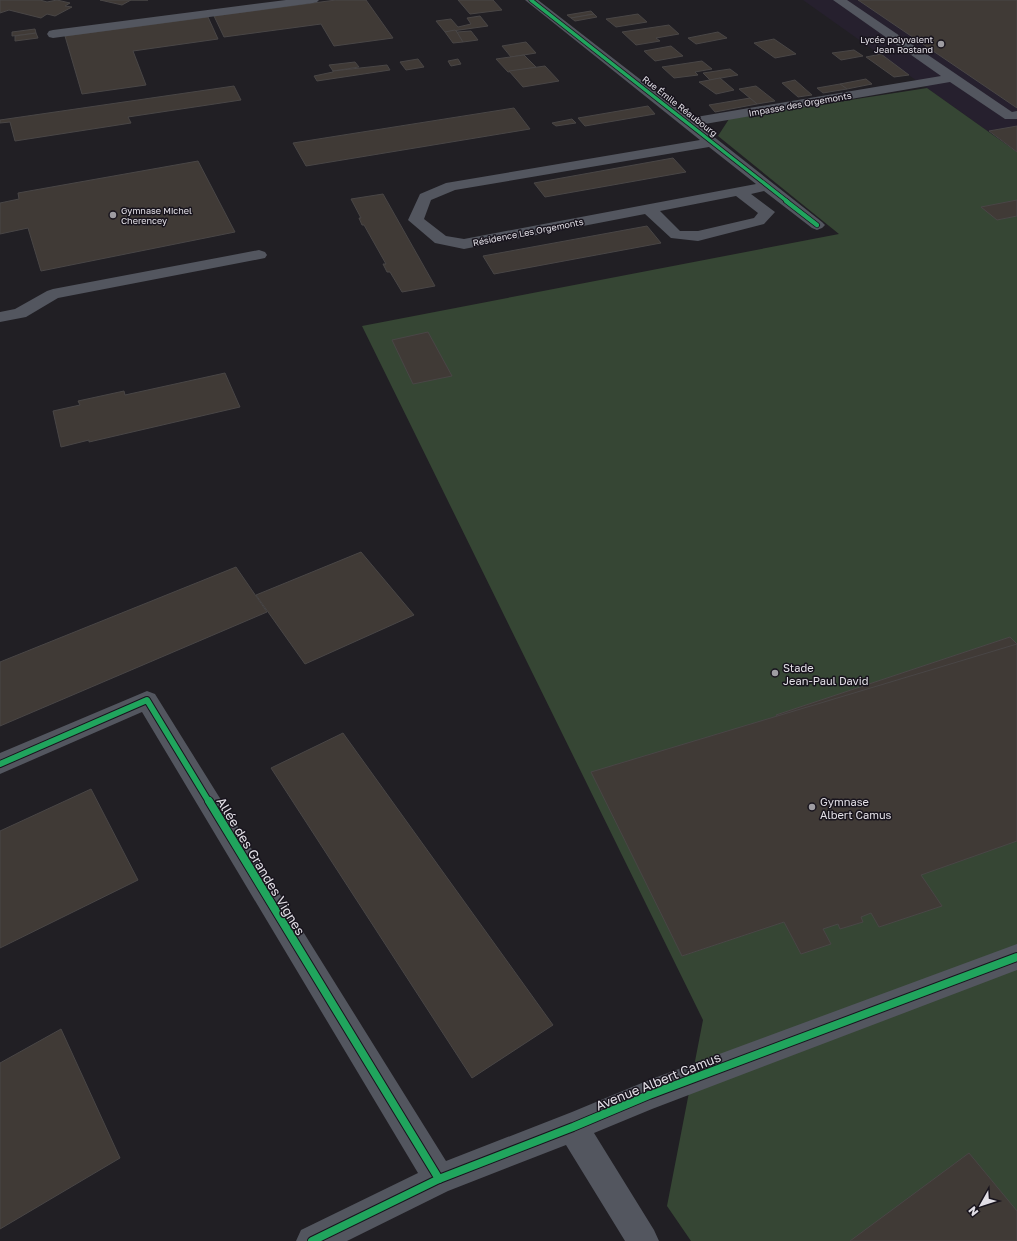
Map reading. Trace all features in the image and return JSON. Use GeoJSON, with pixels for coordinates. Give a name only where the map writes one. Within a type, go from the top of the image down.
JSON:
{"type":"FeatureCollection","features":[{"type":"Feature","properties":{"kind":"street"},"geometry":{"type":"LineString","coordinates":[[52,34],[313,0]]}},
{"type":"Feature","properties":{"kind":"street","name":"Rue Émile Réaubourg"},"geometry":{"type":"LineString","coordinates":[[531,0],[817,225]]}},
{"type":"Feature","properties":{"kind":"street"},"geometry":{"type":"LineString","coordinates":[[840,0],[952,78],[1010,116],[1017,115]]}},
{"type":"Feature","properties":{"kind":"street","name":"Impasse des Orgemonts"},"geometry":{"type":"LineString","coordinates":[[687,123],[952,78]]}},
{"type":"Feature","properties":{"kind":"street","name":"Résidence Les Orgemonts"},"geometry":{"type":"LineString","coordinates":[[711,142],[451,186],[425,197],[416,220],[441,240],[464,244],[767,186]]}},
{"type":"Feature","properties":{"kind":"street"},"geometry":{"type":"LineString","coordinates":[[649,209],[676,235],[698,236],[759,221],[767,212],[739,192]]}},
{"type":"Feature","properties":{"kind":"street"},"geometry":{"type":"LineString","coordinates":[[0,317],[20,313],[53,294],[259,255]]}},
{"type":"Feature","properties":{"kind":"street","name":"Allée des Grandes Vignes"},"geometry":{"type":"LineString","coordinates":[[0,764],[147,700],[439,1179]]}},
{"type":"Feature","properties":{"kind":"street","name":"Avenue Albert Camus"},"geometry":{"type":"LineString","coordinates":[[312,1241],[439,1179],[573,1127],[649,1095],[1017,957]]}},
{"type":"Feature","properties":{"kind":"street"},"geometry":{"type":"LineString","coordinates":[[573,1127],[643,1241]]}},
{"type":"Feature","properties":{"kind":"shaded area","name":"Lycée polyvalent Jean Rostand"},"geometry":{"type":"Polygon","coordinates":[[[803,0],[1017,0],[1017,152],[927,88],[803,0]]]}},
{"type":"Feature","properties":{"kind":"green space","name":"Stade Jean-Paul David"},"geometry":{"type":"Polygon","coordinates":[[[927,88],[1017,152],[1017,1241],[691,1241],[667,1206],[703,1020],[362,326],[839,234],[718,136],[729,119],[927,88]]]}},
{"type":"Feature","properties":{"kind":"building"},"geometry":{"type":"Polygon","coordinates":[[[0,0],[40,0],[47,2],[57,0],[70,3],[65,6],[72,7],[55,16],[47,14],[41,18],[9,10],[0,13],[0,0]]]}},
{"type":"Feature","properties":{"kind":"building"},"geometry":{"type":"Polygon","coordinates":[[[100,0],[131,0],[122,5],[100,0]]]}},
{"type":"Feature","properties":{"kind":"building"},"geometry":{"type":"Polygon","coordinates":[[[336,0],[366,0],[393,38],[334,46],[321,24],[224,37],[214,16],[336,0]]]}},
{"type":"Feature","properties":{"kind":"building"},"geometry":{"type":"Polygon","coordinates":[[[458,0],[493,0],[502,10],[470,14],[458,0]]]}},
{"type":"Feature","properties":{"kind":"building"},"geometry":{"type":"Polygon","coordinates":[[[858,0],[1017,0],[1017,108],[858,0]]]}},
{"type":"Feature","properties":{"kind":"building"},"geometry":{"type":"Polygon","coordinates":[[[591,11],[594,14],[571,18],[567,15],[591,11]]]}},
{"type":"Feature","properties":{"kind":"building"},"geometry":{"type":"Polygon","coordinates":[[[594,14],[597,17],[575,21],[571,18],[594,14]]]}},
{"type":"Feature","properties":{"kind":"building"},"geometry":{"type":"Polygon","coordinates":[[[638,14],[647,22],[616,27],[606,19],[638,14]]]}},
{"type":"Feature","properties":{"kind":"building"},"geometry":{"type":"Polygon","coordinates":[[[480,16],[488,26],[445,32],[436,21],[451,19],[458,27],[471,24],[467,18],[480,16]]]}},
{"type":"Feature","properties":{"kind":"building"},"geometry":{"type":"Polygon","coordinates":[[[208,17],[218,39],[133,51],[146,85],[82,94],[65,36],[208,17]]]}},
{"type":"Feature","properties":{"kind":"building"},"geometry":{"type":"Polygon","coordinates":[[[669,25],[679,34],[656,38],[660,41],[636,45],[622,32],[669,25]]]}},
{"type":"Feature","properties":{"kind":"building"},"geometry":{"type":"Polygon","coordinates":[[[35,29],[36,33],[12,36],[12,32],[35,29]]]}},
{"type":"Feature","properties":{"kind":"building"},"geometry":{"type":"Polygon","coordinates":[[[455,30],[463,42],[453,43],[445,32],[455,30]]]}},
{"type":"Feature","properties":{"kind":"building"},"geometry":{"type":"Polygon","coordinates":[[[471,31],[478,40],[463,42],[457,32],[471,31]]]}},
{"type":"Feature","properties":{"kind":"building"},"geometry":{"type":"Polygon","coordinates":[[[718,32],[727,38],[696,44],[688,38],[718,32]]]}},
{"type":"Feature","properties":{"kind":"building"},"geometry":{"type":"Polygon","coordinates":[[[36,33],[38,38],[15,41],[15,36],[36,33]]]}},
{"type":"Feature","properties":{"kind":"building"},"geometry":{"type":"Polygon","coordinates":[[[774,39],[796,54],[775,58],[754,43],[774,39]]]}},
{"type":"Feature","properties":{"kind":"building"},"geometry":{"type":"Polygon","coordinates":[[[526,42],[536,53],[511,57],[502,46],[526,42]]]}},
{"type":"Feature","properties":{"kind":"building"},"geometry":{"type":"Polygon","coordinates":[[[671,46],[683,56],[655,61],[644,51],[671,46]]]}},
{"type":"Feature","properties":{"kind":"building"},"geometry":{"type":"Polygon","coordinates":[[[854,50],[863,56],[841,60],[832,53],[854,50]]]}},
{"type":"Feature","properties":{"kind":"building"},"geometry":{"type":"Polygon","coordinates":[[[881,54],[909,75],[894,77],[866,57],[881,54]]]}},
{"type":"Feature","properties":{"kind":"building"},"geometry":{"type":"Polygon","coordinates":[[[524,55],[536,67],[508,72],[496,59],[524,55]]]}},
{"type":"Feature","properties":{"kind":"building"},"geometry":{"type":"Polygon","coordinates":[[[418,59],[424,67],[406,70],[400,62],[418,59]]]}},
{"type":"Feature","properties":{"kind":"building"},"geometry":{"type":"Polygon","coordinates":[[[458,59],[461,64],[451,66],[448,61],[458,59]]]}},
{"type":"Feature","properties":{"kind":"building"},"geometry":{"type":"Polygon","coordinates":[[[702,61],[712,69],[695,72],[698,75],[674,78],[662,67],[702,61]]]}},
{"type":"Feature","properties":{"kind":"building"},"geometry":{"type":"Polygon","coordinates":[[[355,62],[359,67],[333,71],[329,65],[355,62]]]}},
{"type":"Feature","properties":{"kind":"building"},"geometry":{"type":"Polygon","coordinates":[[[387,65],[390,70],[317,81],[314,76],[333,71],[387,65]]]}},
{"type":"Feature","properties":{"kind":"building"},"geometry":{"type":"Polygon","coordinates":[[[545,66],[559,81],[523,87],[509,71],[545,66]]]}},
{"type":"Feature","properties":{"kind":"building"},"geometry":{"type":"Polygon","coordinates":[[[730,69],[738,75],[710,80],[703,73],[730,69]]]}},
{"type":"Feature","properties":{"kind":"building"},"geometry":{"type":"Polygon","coordinates":[[[720,78],[734,90],[716,94],[699,82],[720,78]]]}},
{"type":"Feature","properties":{"kind":"building"},"geometry":{"type":"Polygon","coordinates":[[[866,79],[872,84],[847,89],[840,84],[866,79]]]}},
{"type":"Feature","properties":{"kind":"building"},"geometry":{"type":"Polygon","coordinates":[[[795,80],[812,95],[798,97],[782,83],[795,80]]]}},
{"type":"Feature","properties":{"kind":"building"},"geometry":{"type":"Polygon","coordinates":[[[840,84],[847,89],[823,93],[817,88],[840,84]]]}},
{"type":"Feature","properties":{"kind":"building"},"geometry":{"type":"Polygon","coordinates":[[[234,86],[241,100],[128,117],[131,123],[15,141],[10,122],[0,123],[0,120],[234,86]]]}},
{"type":"Feature","properties":{"kind":"building"},"geometry":{"type":"Polygon","coordinates":[[[756,86],[775,101],[757,104],[739,89],[756,86]]]}},
{"type":"Feature","properties":{"kind":"building"},"geometry":{"type":"Polygon","coordinates":[[[750,98],[757,104],[715,112],[709,105],[750,98]]]}},
{"type":"Feature","properties":{"kind":"building"},"geometry":{"type":"Polygon","coordinates":[[[648,106],[655,114],[585,126],[578,118],[648,106]]]}},
{"type":"Feature","properties":{"kind":"building"},"geometry":{"type":"Polygon","coordinates":[[[514,108],[530,129],[306,166],[293,143],[514,108]]]}},
{"type":"Feature","properties":{"kind":"building"},"geometry":{"type":"Polygon","coordinates":[[[572,119],[576,123],[556,126],[552,123],[572,119]]]}},
{"type":"Feature","properties":{"kind":"building"},"geometry":{"type":"Polygon","coordinates":[[[1017,126],[1017,152],[989,131],[1017,126]]]}},
{"type":"Feature","properties":{"kind":"building"},"geometry":{"type":"Polygon","coordinates":[[[673,158],[686,172],[545,197],[534,183],[673,158]]]}},
{"type":"Feature","properties":{"kind":"building","name":"Gymnase Michel Cherencey"},"geometry":{"type":"Polygon","coordinates":[[[198,161],[235,232],[41,271],[28,228],[0,234],[0,203],[19,199],[18,193],[198,161]]]}},
{"type":"Feature","properties":{"kind":"building"},"geometry":{"type":"Polygon","coordinates":[[[383,194],[435,286],[402,292],[390,272],[387,272],[383,264],[386,264],[364,225],[362,225],[359,218],[361,218],[351,199],[383,194]]]}},
{"type":"Feature","properties":{"kind":"building"},"geometry":{"type":"Polygon","coordinates":[[[1017,200],[1017,216],[997,220],[981,207],[1017,200]]]}},
{"type":"Feature","properties":{"kind":"building"},"geometry":{"type":"Polygon","coordinates":[[[647,226],[661,243],[494,274],[483,256],[647,226]]]}},
{"type":"Feature","properties":{"kind":"building"},"geometry":{"type":"Polygon","coordinates":[[[428,332],[452,376],[413,384],[392,340],[428,332]]]}},
{"type":"Feature","properties":{"kind":"building"},"geometry":{"type":"Polygon","coordinates":[[[225,373],[240,407],[89,442],[89,440],[61,447],[53,411],[80,405],[78,401],[124,391],[125,395],[225,373]]]}},
{"type":"Feature","properties":{"kind":"building"},"geometry":{"type":"Polygon","coordinates":[[[361,552],[414,615],[305,664],[256,595],[361,552]]]}},
{"type":"Feature","properties":{"kind":"building"},"geometry":{"type":"Polygon","coordinates":[[[236,567],[267,612],[0,726],[0,662],[236,567]]]}},
{"type":"Feature","properties":{"kind":"building","name":"Gymnase Albert Camus"},"geometry":{"type":"Polygon","coordinates":[[[1010,637],[1017,644],[1017,831],[888,874],[776,715],[1010,637]]]}},
{"type":"Feature","properties":{"kind":"building","name":"Gymnase Albert Camus"},"geometry":{"type":"Polygon","coordinates":[[[1017,644],[1017,841],[921,875],[942,906],[879,927],[871,913],[861,917],[863,922],[840,929],[838,924],[823,929],[831,944],[801,954],[784,922],[682,956],[591,772],[1017,644]]]}},
{"type":"Feature","properties":{"kind":"building"},"geometry":{"type":"Polygon","coordinates":[[[343,733],[553,1025],[472,1078],[271,768],[343,733]]]}},
{"type":"Feature","properties":{"kind":"building"},"geometry":{"type":"Polygon","coordinates":[[[91,789],[138,880],[0,948],[0,831],[91,789]]]}},
{"type":"Feature","properties":{"kind":"building"},"geometry":{"type":"Polygon","coordinates":[[[61,1029],[120,1158],[0,1229],[0,1063],[61,1029]]]}},
{"type":"Feature","properties":{"kind":"building"},"geometry":{"type":"Polygon","coordinates":[[[969,1153],[1017,1211],[1017,1241],[850,1241],[969,1153]]]}},
{"type":"Feature","properties":{"kind":"cycle path"},"geometry":{"type":"LineString","coordinates":[[531,0],[817,225]]}},
{"type":"Feature","properties":{"kind":"cycle path"},"geometry":{"type":"LineString","coordinates":[[0,764],[147,700],[439,1179]]}},
{"type":"Feature","properties":{"kind":"cycle path"},"geometry":{"type":"LineString","coordinates":[[312,1241],[439,1179],[573,1127],[649,1095],[1017,957]]}},
{"type":"Feature","properties":{"kind":"place","name":"Lycée polyvalent Jean Rostand"},"geometry":{"type":"Point","coordinates":[941,44]}},
{"type":"Feature","properties":{"kind":"place","name":"Gymnase Michel Cherencey"},"geometry":{"type":"Point","coordinates":[113,215]}},
{"type":"Feature","properties":{"kind":"place","name":"Stade Jean-Paul David"},"geometry":{"type":"Point","coordinates":[775,673]}},
{"type":"Feature","properties":{"kind":"place","name":"Gymnase Albert Camus"},"geometry":{"type":"Point","coordinates":[812,807]}}]}
